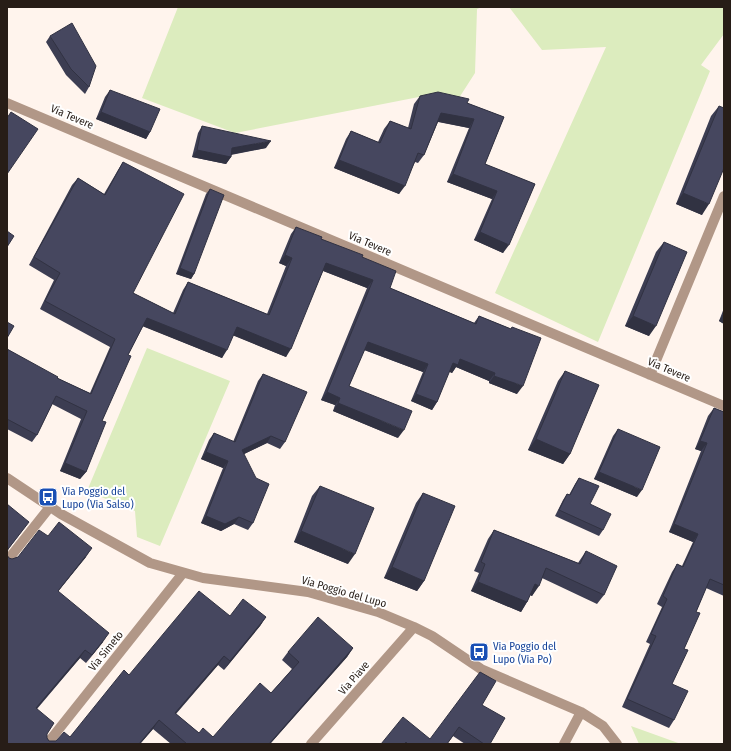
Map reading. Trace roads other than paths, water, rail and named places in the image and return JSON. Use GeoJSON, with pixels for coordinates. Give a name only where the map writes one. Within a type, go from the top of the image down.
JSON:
{"type":"FeatureCollection","features":[{"type":"Feature","properties":{"kind":"street","name":"Via Tevere"},"geometry":{"type":"LineString","coordinates":[[7,103],[724,406]]}},
{"type":"Feature","properties":{"kind":"street"},"geometry":{"type":"LineString","coordinates":[[650,375],[724,196]]}},
{"type":"Feature","properties":{"kind":"street","name":"Via Poggio del Lupo"},"geometry":{"type":"LineString","coordinates":[[7,478],[61,514],[150,563],[203,578],[308,592],[378,612],[414,627],[432,636],[481,669],[581,712],[603,726],[618,744]]}},
{"type":"Feature","properties":{"kind":"street"},"geometry":{"type":"LineString","coordinates":[[7,561],[50,507]]}},
{"type":"Feature","properties":{"kind":"street","name":"Via Simeto"},"geometry":{"type":"LineString","coordinates":[[47,744],[183,573]]}},
{"type":"Feature","properties":{"kind":"street","name":"Via Piave"},"geometry":{"type":"LineString","coordinates":[[311,744],[414,627]]}},
{"type":"Feature","properties":{"kind":"street"},"geometry":{"type":"LineString","coordinates":[[564,744],[581,712]]}},
{"type":"Feature","properties":{"kind":"place","name":"Via Poggio del Lupo (Via Salso)"},"geometry":{"type":"Point","coordinates":[48,497]}},
{"type":"Feature","properties":{"kind":"place","name":"Via Poggio del Lupo (Via Po)"},"geometry":{"type":"Point","coordinates":[479,652]}}]}
